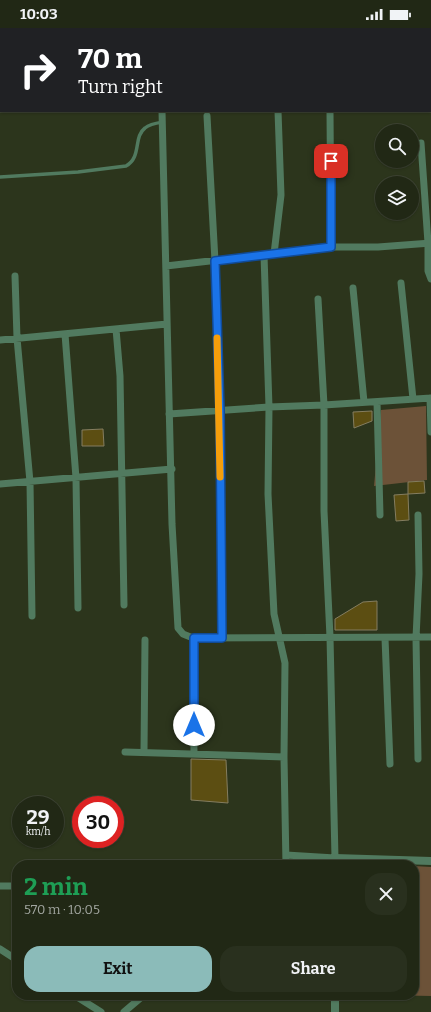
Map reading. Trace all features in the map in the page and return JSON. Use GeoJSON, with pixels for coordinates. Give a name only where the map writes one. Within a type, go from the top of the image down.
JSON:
{"type":"FeatureCollection","features":[{"type":"Feature","properties":{"kind":"street"},"geometry":{"type":"LineString","coordinates":[[162,112],[169,414],[172,470],[172,524],[177,623],[180,632],[186,636],[194,638],[431,637]]}},
{"type":"Feature","properties":{"kind":"street"},"geometry":{"type":"LineString","coordinates":[[274,254],[281,195],[278,112]]}},
{"type":"Feature","properties":{"kind":"street"},"geometry":{"type":"LineString","coordinates":[[330,112],[331,247]]}},
{"type":"Feature","properties":{"kind":"street"},"geometry":{"type":"LineString","coordinates":[[207,116],[215,261],[220,410],[222,638]]}},
{"type":"Feature","properties":{"kind":"street"},"geometry":{"type":"LineString","coordinates":[[421,143],[429,243],[428,271],[431,279]]}},
{"type":"Feature","properties":{"kind":"street"},"geometry":{"type":"LineString","coordinates":[[166,266],[331,247],[378,247],[429,243]]}},
{"type":"Feature","properties":{"kind":"street"},"geometry":{"type":"LineString","coordinates":[[264,255],[269,407],[268,494],[274,614],[285,663],[284,757],[286,860]]}},
{"type":"Feature","properties":{"kind":"street"},"geometry":{"type":"LineString","coordinates":[[15,276],[17,338],[30,482],[32,616]]}},
{"type":"Feature","properties":{"kind":"street"},"geometry":{"type":"LineString","coordinates":[[401,283],[413,400]]}},
{"type":"Feature","properties":{"kind":"street"},"geometry":{"type":"LineString","coordinates":[[353,288],[364,402]]}},
{"type":"Feature","properties":{"kind":"street"},"geometry":{"type":"LineString","coordinates":[[318,299],[324,405],[324,511],[330,637],[335,860]]}},
{"type":"Feature","properties":{"kind":"street"},"geometry":{"type":"LineString","coordinates":[[0,340],[167,324]]}},
{"type":"Feature","properties":{"kind":"street"},"geometry":{"type":"LineString","coordinates":[[116,329],[120,376],[124,605]]}},
{"type":"Feature","properties":{"kind":"street"},"geometry":{"type":"LineString","coordinates":[[65,334],[76,478],[78,608]]}},
{"type":"Feature","properties":{"kind":"street"},"geometry":{"type":"LineString","coordinates":[[169,414],[430,398],[431,432]]}},
{"type":"Feature","properties":{"kind":"street"},"geometry":{"type":"LineString","coordinates":[[376,402],[380,515]]}},
{"type":"Feature","properties":{"kind":"street"},"geometry":{"type":"LineString","coordinates":[[0,484],[172,470]]}},
{"type":"Feature","properties":{"kind":"street"},"geometry":{"type":"LineString","coordinates":[[418,515],[419,574],[416,638],[418,759]]}},
{"type":"Feature","properties":{"kind":"street"},"geometry":{"type":"LineString","coordinates":[[194,638],[194,754]]}},
{"type":"Feature","properties":{"kind":"street"},"geometry":{"type":"LineString","coordinates":[[385,638],[390,764]]}},
{"type":"Feature","properties":{"kind":"street"},"geometry":{"type":"LineString","coordinates":[[144,752],[145,640]]}},
{"type":"Feature","properties":{"kind":"street"},"geometry":{"type":"LineString","coordinates":[[125,752],[284,757]]}},
{"type":"Feature","properties":{"kind":"street"},"geometry":{"type":"LineString","coordinates":[[286,854],[323,860]]}},
{"type":"Feature","properties":{"kind":"street"},"geometry":{"type":"LineString","coordinates":[[419,861],[431,861]]}},
{"type":"Feature","properties":{"kind":"street"},"geometry":{"type":"LineString","coordinates":[[0,886],[12,886]]}},
{"type":"Feature","properties":{"kind":"street"},"geometry":{"type":"LineString","coordinates":[[0,949],[12,957]]}},
{"type":"Feature","properties":{"kind":"street"},"geometry":{"type":"LineString","coordinates":[[82,1000],[101,1012]]}},
{"type":"Feature","properties":{"kind":"street"},"geometry":{"type":"LineString","coordinates":[[124,1012],[138,1000]]}},
{"type":"Feature","properties":{"kind":"street"},"geometry":{"type":"LineString","coordinates":[[335,1000],[335,1012]]}},
{"type":"Feature","properties":{"kind":"lane"},"geometry":{"type":"LineString","coordinates":[[0,177],[78,172],[126,166],[133,161],[140,134],[144,128],[155,123],[163,122]]}},
{"type":"Feature","properties":{"kind":"shaded area"},"geometry":{"type":"Polygon","coordinates":[[[426,406],[427,480],[374,486],[381,410],[426,406]]]}},
{"type":"Feature","properties":{"kind":"shaded area"},"geometry":{"type":"Polygon","coordinates":[[[419,866],[431,867],[431,996],[419,996],[419,866]]]}},
{"type":"Feature","properties":{"kind":"building"},"geometry":{"type":"Polygon","coordinates":[[[372,411],[372,421],[354,428],[353,412],[372,411]]]}},
{"type":"Feature","properties":{"kind":"building"},"geometry":{"type":"Polygon","coordinates":[[[103,429],[104,446],[82,446],[82,430],[103,429]]]}},
{"type":"Feature","properties":{"kind":"building"},"geometry":{"type":"Polygon","coordinates":[[[424,481],[425,493],[408,494],[408,482],[424,481]]]}},
{"type":"Feature","properties":{"kind":"building"},"geometry":{"type":"Polygon","coordinates":[[[408,494],[409,520],[396,521],[394,495],[408,494]]]}},
{"type":"Feature","properties":{"kind":"building"},"geometry":{"type":"Polygon","coordinates":[[[377,601],[377,630],[335,630],[335,619],[363,602],[377,601]]]}},
{"type":"Feature","properties":{"kind":"building"},"geometry":{"type":"Polygon","coordinates":[[[191,759],[226,760],[228,803],[191,800],[191,759]]]}},
{"type":"Feature","properties":{"kind":"slow traffic"},"geometry":{"type":"LineString","coordinates":[[217,338],[220,410],[220,477]]}},
{"type":"Feature","properties":{"kind":"route"},"geometry":{"type":"LineString","coordinates":[[194,725],[194,638],[222,638],[220,410],[215,261],[331,247],[331,161]]}}]}
